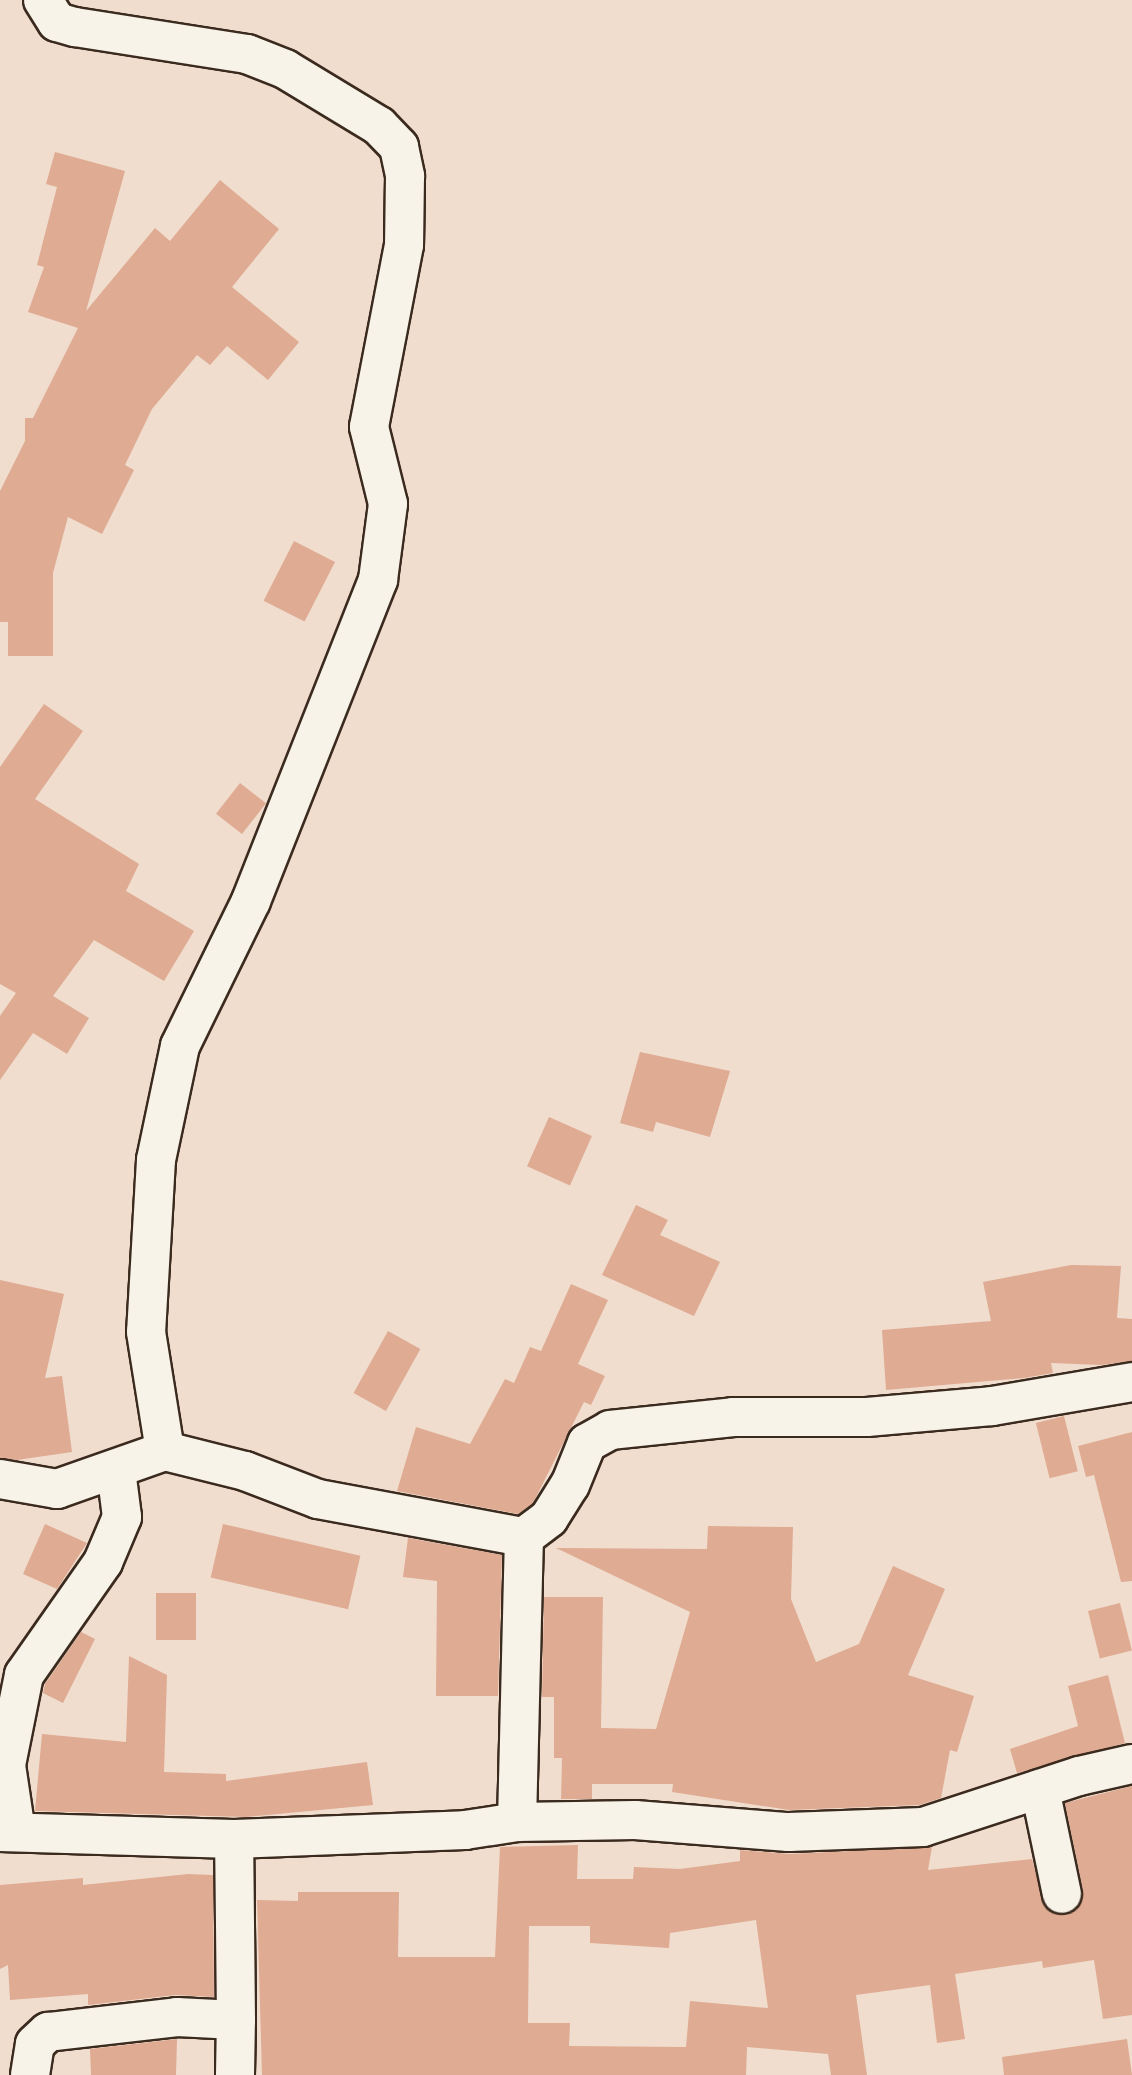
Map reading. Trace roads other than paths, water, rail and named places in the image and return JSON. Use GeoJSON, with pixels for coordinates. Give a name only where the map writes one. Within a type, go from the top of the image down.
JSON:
{"type":"FeatureCollection","features":[{"type":"Feature","properties":{"kind":"street"},"geometry":{"type":"LineString","coordinates":[[43,0],[57,22],[247,54],[285,69],[379,126],[399,147],[405,176],[404,245],[369,427],[388,503],[378,580],[251,901],[180,1046],[156,1160],[145,1332],[165,1451]]}},
{"type":"Feature","properties":{"kind":"street"},"geometry":{"type":"LineString","coordinates":[[0,1479],[57,1489],[165,1451],[245,1471],[318,1499],[524,1537],[549,1518],[570,1485],[587,1443],[610,1430],[733,1417],[867,1417],[992,1406],[1132,1382]]}},
{"type":"Feature","properties":{"kind":"street"},"geometry":{"type":"LineString","coordinates":[[116,1470],[122,1517],[103,1562],[24,1675],[6,1765],[8,1832],[234,1839],[465,1830],[517,1822],[635,1820],[789,1832],[923,1827],[1040,1789],[1132,1765]]}},
{"type":"Feature","properties":{"kind":"street"},"geometry":{"type":"LineString","coordinates":[[517,1822],[524,1537]]}},
{"type":"Feature","properties":{"kind":"street"},"geometry":{"type":"LineString","coordinates":[[1040,1789],[1062,1894]]}},
{"type":"Feature","properties":{"kind":"street"},"geometry":{"type":"LineString","coordinates":[[234,1839],[235,2075]]}},
{"type":"Feature","properties":{"kind":"street"},"geometry":{"type":"LineString","coordinates":[[30,2075],[35,2044],[48,2032],[177,2017],[236,2020]]}}]}
